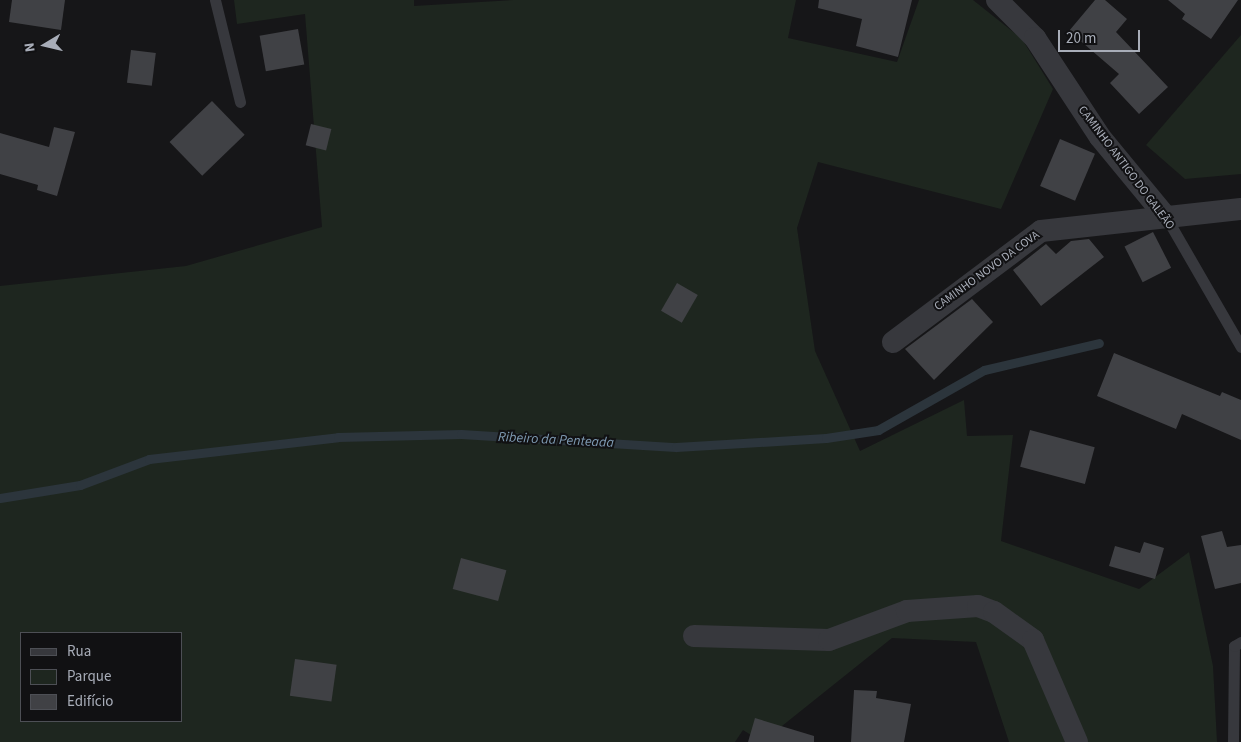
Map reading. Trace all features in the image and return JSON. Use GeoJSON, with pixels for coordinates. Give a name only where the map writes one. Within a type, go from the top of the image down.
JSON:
{"type":"FeatureCollection","features":[{"type":"Feature","properties":{"kind":"street","name":"CAMINHO ANTIGO DO GALEÃO"},"geometry":{"type":"LineString","coordinates":[[997,0],[1034,38],[1100,137],[1166,217]]}},
{"type":"Feature","properties":{"kind":"street","name":"CAMINHO NOVO DA COVA"},"geometry":{"type":"LineString","coordinates":[[893,342],[1040,231],[1241,209]]}},
{"type":"Feature","properties":{"kind":"street"},"geometry":{"type":"LineString","coordinates":[[694,636],[829,640],[907,611],[978,606],[994,612],[1033,640],[1077,742]]}},
{"type":"Feature","properties":{"kind":"lane"},"geometry":{"type":"LineString","coordinates":[[215,0],[240,102]]}},
{"type":"Feature","properties":{"kind":"lane","name":"CAMINHO ANTIGO DO GALEÃO"},"geometry":{"type":"LineString","coordinates":[[1166,217],[1241,347]]}},
{"type":"Feature","properties":{"kind":"lane"},"geometry":{"type":"LineString","coordinates":[[1233,742],[1234,646],[1241,642]]}},
{"type":"Feature","properties":{"kind":"green space"},"geometry":{"type":"Polygon","coordinates":[[[234,0],[414,0],[414,6],[514,0],[796,0],[788,38],[897,62],[919,0],[973,0],[1022,39],[1053,89],[1001,209],[818,162],[797,228],[815,351],[860,451],[964,400],[967,436],[1013,435],[1001,541],[1139,589],[1189,552],[1213,666],[1217,742],[1009,742],[976,642],[892,638],[762,742],[743,730],[735,742],[0,742],[0,286],[186,266],[322,227],[305,14],[237,24],[234,0]]]}},
{"type":"Feature","properties":{"kind":"green space"},"geometry":{"type":"Polygon","coordinates":[[[1241,35],[1241,174],[1185,179],[1146,145],[1241,35]]]}},
{"type":"Feature","properties":{"kind":"building"},"geometry":{"type":"Polygon","coordinates":[[[12,0],[65,0],[61,30],[9,22],[12,0]]]}},
{"type":"Feature","properties":{"kind":"building"},"geometry":{"type":"Polygon","coordinates":[[[819,0],[912,0],[898,57],[856,46],[862,19],[818,8],[819,0]]]}},
{"type":"Feature","properties":{"kind":"building"},"geometry":{"type":"Polygon","coordinates":[[[1095,0],[1105,0],[1127,19],[1116,32],[1168,87],[1139,114],[1110,83],[1119,74],[1069,31],[1095,0]]]}},
{"type":"Feature","properties":{"kind":"building"},"geometry":{"type":"Polygon","coordinates":[[[1168,0],[1238,0],[1211,39],[1182,19],[1185,14],[1168,0]]]}},
{"type":"Feature","properties":{"kind":"building"},"geometry":{"type":"Polygon","coordinates":[[[298,29],[304,64],[266,71],[260,36],[298,29]]]}},
{"type":"Feature","properties":{"kind":"building"},"geometry":{"type":"Polygon","coordinates":[[[131,50],[156,53],[152,86],[127,83],[131,50]]]}},
{"type":"Feature","properties":{"kind":"building"},"geometry":{"type":"Polygon","coordinates":[[[212,101],[245,135],[202,176],[170,142],[212,101]]]}},
{"type":"Feature","properties":{"kind":"building"},"geometry":{"type":"Polygon","coordinates":[[[311,124],[331,129],[326,150],[306,145],[311,124]]]}},
{"type":"Feature","properties":{"kind":"building"},"geometry":{"type":"Polygon","coordinates":[[[54,127],[75,132],[57,196],[37,190],[38,185],[0,174],[0,133],[49,147],[54,127]]]}},
{"type":"Feature","properties":{"kind":"building"},"geometry":{"type":"Polygon","coordinates":[[[1060,139],[1095,154],[1075,201],[1040,186],[1060,139]]]}},
{"type":"Feature","properties":{"kind":"building"},"geometry":{"type":"Polygon","coordinates":[[[1153,232],[1171,268],[1143,282],[1124,247],[1153,232]]]}},
{"type":"Feature","properties":{"kind":"building"},"geometry":{"type":"Polygon","coordinates":[[[1089,239],[1104,257],[1041,306],[1013,270],[1046,244],[1056,254],[1071,241],[1089,239]]]}},
{"type":"Feature","properties":{"kind":"building"},"geometry":{"type":"Polygon","coordinates":[[[677,283],[698,295],[682,323],[661,311],[677,283]]]}},
{"type":"Feature","properties":{"kind":"building"},"geometry":{"type":"Polygon","coordinates":[[[972,299],[993,322],[934,380],[905,349],[972,299]]]}},
{"type":"Feature","properties":{"kind":"building"},"geometry":{"type":"Polygon","coordinates":[[[1114,353],[1220,396],[1222,392],[1241,400],[1241,440],[1182,414],[1176,429],[1097,396],[1114,353]]]}},
{"type":"Feature","properties":{"kind":"building"},"geometry":{"type":"Polygon","coordinates":[[[1030,430],[1095,447],[1085,484],[1020,467],[1030,430]]]}},
{"type":"Feature","properties":{"kind":"building"},"geometry":{"type":"Polygon","coordinates":[[[1222,531],[1227,547],[1241,545],[1241,583],[1215,589],[1201,536],[1222,531]]]}},
{"type":"Feature","properties":{"kind":"building"},"geometry":{"type":"Polygon","coordinates":[[[1144,542],[1164,548],[1155,579],[1109,566],[1115,546],[1140,553],[1144,542]]]}},
{"type":"Feature","properties":{"kind":"building"},"geometry":{"type":"Polygon","coordinates":[[[461,558],[506,570],[498,601],[453,589],[461,558]]]}},
{"type":"Feature","properties":{"kind":"building"},"geometry":{"type":"Polygon","coordinates":[[[295,659],[337,665],[331,701],[290,696],[295,659]]]}},
{"type":"Feature","properties":{"kind":"building"},"geometry":{"type":"Polygon","coordinates":[[[854,690],[877,691],[876,698],[911,704],[904,742],[851,742],[854,690]]]}},
{"type":"Feature","properties":{"kind":"building"},"geometry":{"type":"Polygon","coordinates":[[[755,718],[814,736],[814,742],[748,742],[755,718]]]}},
{"type":"Feature","properties":{"kind":"waterway","name":"Ribeiro da Penteada"},"geometry":{"type":"LineString","coordinates":[[0,498],[80,485],[149,459],[338,437],[461,434],[676,447],[826,438],[878,430],[984,370],[1099,343]]}}]}
